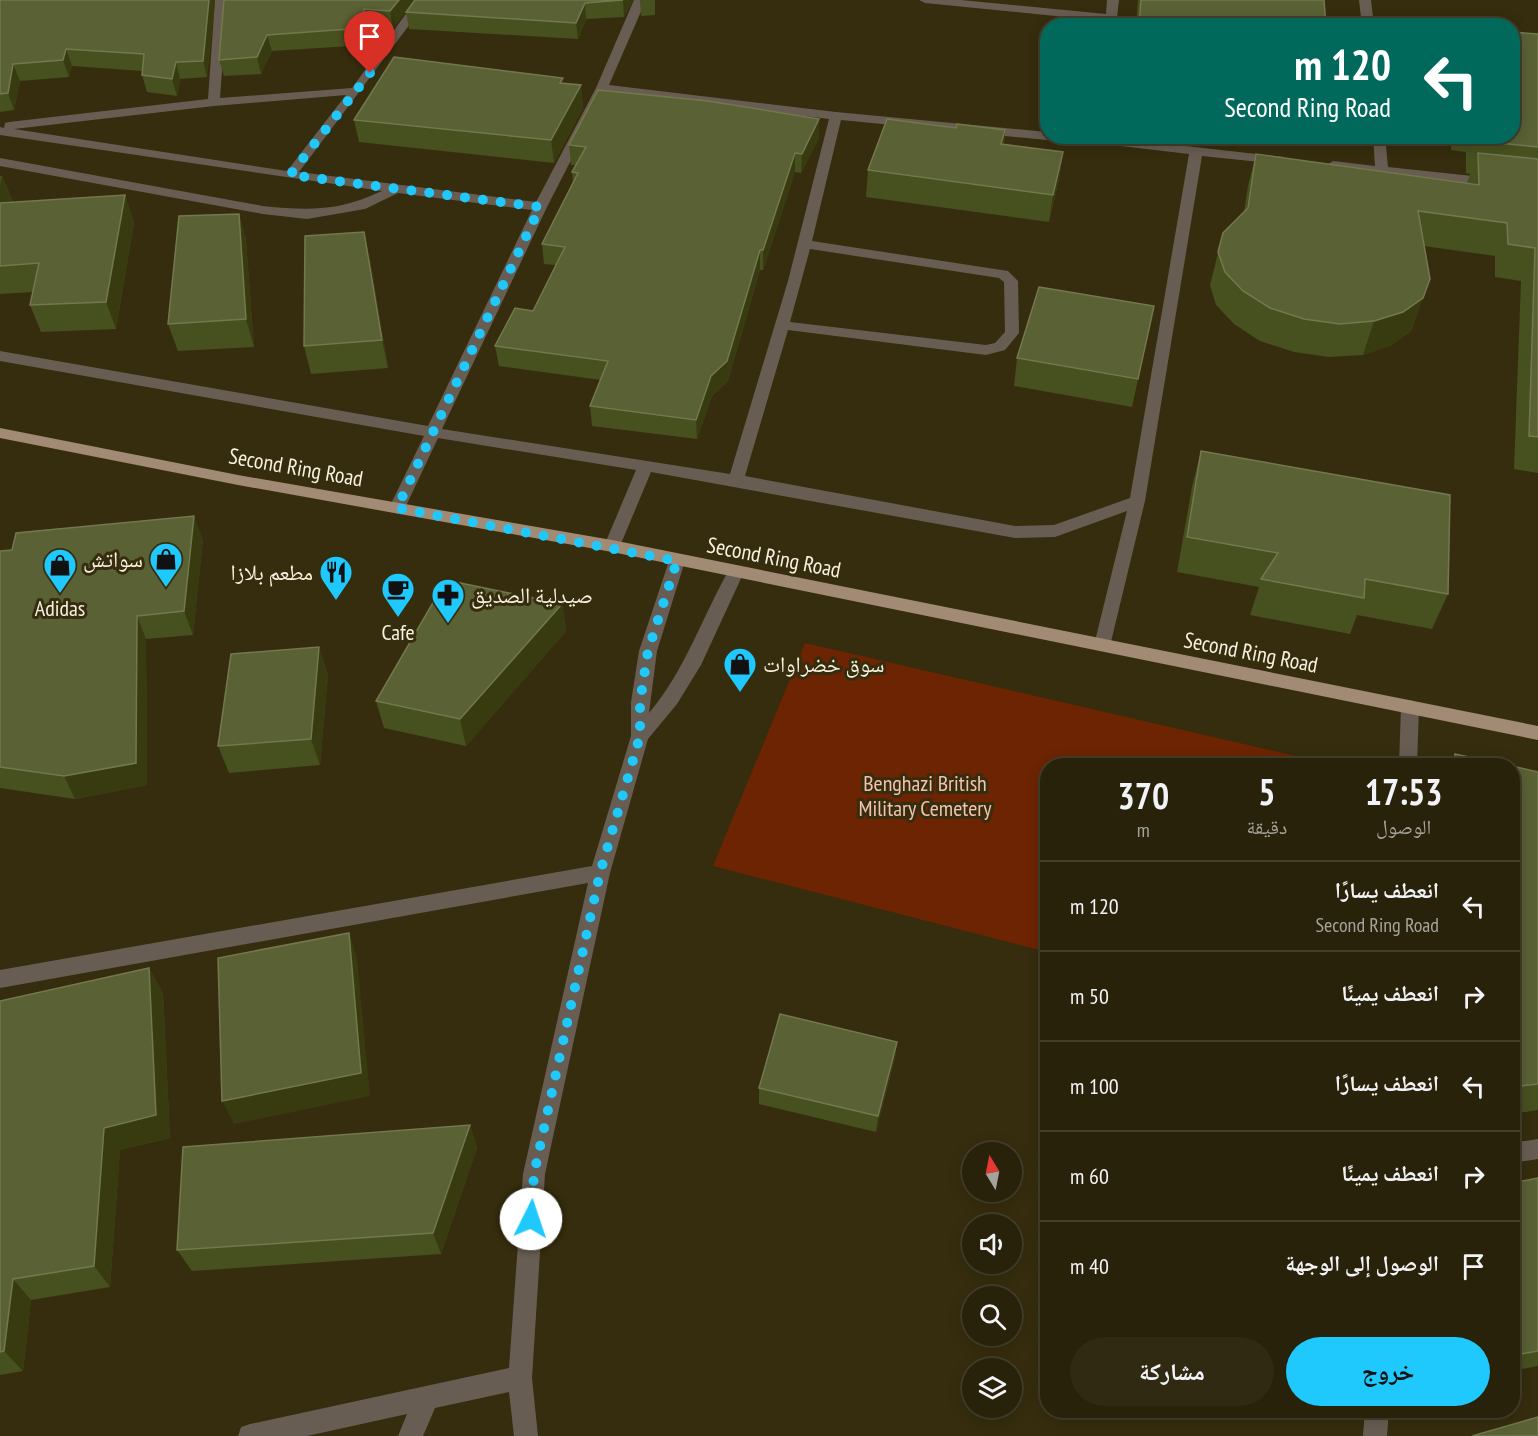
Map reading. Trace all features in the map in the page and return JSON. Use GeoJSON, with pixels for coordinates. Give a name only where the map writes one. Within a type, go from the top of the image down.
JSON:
{"type":"FeatureCollection","features":[{"type":"Feature","properties":{"kind":"main road","name":"Second Ring Road"},"geometry":{"type":"LineString","coordinates":[[0,433],[612,546],[677,561],[1538,733]]}},
{"type":"Feature","properties":{"kind":"street"},"geometry":{"type":"LineString","coordinates":[[214,102],[221,0]]}},
{"type":"Feature","properties":{"kind":"street"},"geometry":{"type":"LineString","coordinates":[[290,175],[356,91],[422,0]]}},
{"type":"Feature","properties":{"kind":"street"},"geometry":{"type":"LineString","coordinates":[[397,508],[431,432],[540,207],[602,88],[640,0]]}},
{"type":"Feature","properties":{"kind":"street"},"geometry":{"type":"LineString","coordinates":[[925,0],[1077,18]]}},
{"type":"Feature","properties":{"kind":"street"},"geometry":{"type":"LineString","coordinates":[[1111,18],[1113,0]]}},
{"type":"Feature","properties":{"kind":"street"},"geometry":{"type":"LineString","coordinates":[[1365,0],[1367,18]]}},
{"type":"Feature","properties":{"kind":"street"},"geometry":{"type":"LineString","coordinates":[[602,88],[836,116],[1040,135]]}},
{"type":"Feature","properties":{"kind":"street"},"geometry":{"type":"LineString","coordinates":[[0,129],[214,102],[356,91]]}},
{"type":"Feature","properties":{"kind":"street"},"geometry":{"type":"LineString","coordinates":[[736,480],[782,325],[836,116]]}},
{"type":"Feature","properties":{"kind":"street"},"geometry":{"type":"LineString","coordinates":[[0,129],[290,175],[540,207]]}},
{"type":"Feature","properties":{"kind":"street"},"geometry":{"type":"LineString","coordinates":[[1142,144],[1289,161]]}},
{"type":"Feature","properties":{"kind":"street"},"geometry":{"type":"LineString","coordinates":[[1380,144],[1382,170]]}},
{"type":"Feature","properties":{"kind":"street"},"geometry":{"type":"LineString","coordinates":[[1103,645],[1137,501],[1197,151]]}},
{"type":"Feature","properties":{"kind":"street"},"geometry":{"type":"LineString","coordinates":[[0,162],[251,208],[307,215],[360,206],[396,189]]}},
{"type":"Feature","properties":{"kind":"street"},"geometry":{"type":"LineString","coordinates":[[1324,164],[1538,187]]}},
{"type":"Feature","properties":{"kind":"street"},"geometry":{"type":"LineString","coordinates":[[782,325],[986,350],[1000,347],[1008,341],[1012,333],[1011,281],[1003,274],[804,244]]}},
{"type":"Feature","properties":{"kind":"street"},"geometry":{"type":"LineString","coordinates":[[0,356],[431,432],[736,480],[1015,532],[1055,531],[1137,501]]}},
{"type":"Feature","properties":{"kind":"street"},"geometry":{"type":"LineString","coordinates":[[612,546],[646,465]]}},
{"type":"Feature","properties":{"kind":"street"},"geometry":{"type":"LineString","coordinates":[[526,1436],[520,1378],[534,1174],[600,873],[640,736],[640,702],[648,651],[677,561]]}},
{"type":"Feature","properties":{"kind":"street"},"geometry":{"type":"LineString","coordinates":[[640,736],[671,699],[695,660],[736,572]]}},
{"type":"Feature","properties":{"kind":"street"},"geometry":{"type":"LineString","coordinates":[[1408,758],[1410,707]]}},
{"type":"Feature","properties":{"kind":"street"},"geometry":{"type":"LineString","coordinates":[[0,979],[600,873]]}},
{"type":"Feature","properties":{"kind":"street"},"geometry":{"type":"LineString","coordinates":[[1520,1152],[1538,1149]]}},
{"type":"Feature","properties":{"kind":"street"},"geometry":{"type":"LineString","coordinates":[[250,1436],[520,1378]]}},
{"type":"Feature","properties":{"kind":"street"},"geometry":{"type":"LineString","coordinates":[[410,1436],[427,1398]]}},
{"type":"Feature","properties":{"kind":"street"},"geometry":{"type":"LineString","coordinates":[[1375,1436],[1376,1418]]}},
{"type":"Feature","properties":{"kind":"green space","name":"Benghazi British Military Cemetery"},"geometry":{"type":"Polygon","coordinates":[[[805,643],[1305,758],[1040,758],[1040,950],[713,866],[805,643]]]}},
{"type":"Feature","properties":{"kind":"building"},"geometry":{"type":"Polygon","coordinates":[[[0,0],[209,0],[203,61],[176,62],[172,79],[142,75],[144,54],[66,49],[63,60],[13,64],[8,93],[0,94],[0,0]]]}},
{"type":"Feature","properties":{"kind":"building"},"geometry":{"type":"Polygon","coordinates":[[[224,0],[399,0],[390,11],[364,9],[363,28],[267,35],[257,57],[219,60],[224,0]]]}},
{"type":"Feature","properties":{"kind":"building"},"geometry":{"type":"Polygon","coordinates":[[[415,0],[623,0],[585,3],[576,23],[406,12],[415,0]]]}},
{"type":"Feature","properties":{"kind":"building"},"geometry":{"type":"Polygon","coordinates":[[[1141,0],[1324,0],[1325,18],[1140,18],[1141,0]]]}},
{"type":"Feature","properties":{"kind":"building"},"geometry":{"type":"Polygon","coordinates":[[[1520,33],[1538,34],[1538,147],[1508,144],[1520,144],[1520,33]]]}},
{"type":"Feature","properties":{"kind":"building"},"geometry":{"type":"Polygon","coordinates":[[[394,57],[563,78],[560,83],[581,85],[551,140],[354,120],[394,57]]]}},
{"type":"Feature","properties":{"kind":"building"},"geometry":{"type":"Polygon","coordinates":[[[598,90],[708,101],[819,119],[802,154],[795,153],[763,250],[760,250],[727,361],[711,376],[696,420],[590,406],[608,361],[495,346],[515,308],[533,311],[565,247],[542,244],[578,173],[572,172],[586,147],[569,145],[598,90]]]}},
{"type":"Feature","properties":{"kind":"building"},"geometry":{"type":"Polygon","coordinates":[[[887,119],[956,128],[957,124],[1005,130],[1001,144],[1063,152],[1053,195],[868,170],[887,119]]]}},
{"type":"Feature","properties":{"kind":"building"},"geometry":{"type":"Polygon","coordinates":[[[1478,153],[1538,159],[1538,437],[1529,436],[1535,248],[1508,244],[1507,223],[1418,211],[1430,279],[1423,298],[1403,312],[1374,321],[1340,324],[1304,319],[1270,308],[1243,291],[1225,272],[1218,252],[1223,233],[1248,208],[1256,154],[1479,185],[1478,153]]]}},
{"type":"Feature","properties":{"kind":"building"},"geometry":{"type":"Polygon","coordinates":[[[125,195],[106,302],[30,305],[39,263],[0,266],[0,203],[125,195]]]}},
{"type":"Feature","properties":{"kind":"building"},"geometry":{"type":"Polygon","coordinates":[[[239,214],[246,319],[168,324],[179,216],[239,214]]]}},
{"type":"Feature","properties":{"kind":"building"},"geometry":{"type":"Polygon","coordinates":[[[364,232],[382,340],[304,346],[305,236],[364,232]]]}},
{"type":"Feature","properties":{"kind":"building"},"geometry":{"type":"Polygon","coordinates":[[[1039,287],[1154,306],[1138,379],[1017,358],[1039,287]]]}},
{"type":"Feature","properties":{"kind":"building"},"geometry":{"type":"Polygon","coordinates":[[[1201,451],[1450,495],[1448,594],[1365,579],[1364,598],[1261,579],[1278,553],[1187,537],[1201,451]]]}},
{"type":"Feature","properties":{"kind":"building"},"geometry":{"type":"Polygon","coordinates":[[[194,516],[184,611],[137,616],[136,763],[64,776],[0,767],[0,551],[12,550],[16,533],[194,516]]]}},
{"type":"Feature","properties":{"kind":"building"},"geometry":{"type":"Polygon","coordinates":[[[446,580],[562,604],[460,719],[376,701],[446,580]]]}},
{"type":"Feature","properties":{"kind":"building"},"geometry":{"type":"Polygon","coordinates":[[[319,647],[311,739],[218,746],[231,654],[319,647]]]}},
{"type":"Feature","properties":{"kind":"building"},"geometry":{"type":"Polygon","coordinates":[[[1455,754],[1474,758],[1455,758],[1455,754]]]}},
{"type":"Feature","properties":{"kind":"building"},"geometry":{"type":"Polygon","coordinates":[[[1520,768],[1538,772],[1538,1084],[1520,1086],[1520,768]]]}},
{"type":"Feature","properties":{"kind":"building"},"geometry":{"type":"Polygon","coordinates":[[[349,933],[361,1073],[222,1101],[218,958],[349,933]]]}},
{"type":"Feature","properties":{"kind":"building"},"geometry":{"type":"Polygon","coordinates":[[[149,968],[156,1115],[104,1128],[94,1266],[13,1279],[4,1351],[0,1352],[0,1001],[149,968]]]}},
{"type":"Feature","properties":{"kind":"building"},"geometry":{"type":"Polygon","coordinates":[[[780,1014],[897,1042],[878,1116],[759,1088],[780,1014]]]}},
{"type":"Feature","properties":{"kind":"building"},"geometry":{"type":"Polygon","coordinates":[[[470,1125],[433,1233],[177,1250],[183,1147],[470,1125]]]}},
{"type":"Feature","properties":{"kind":"building"},"geometry":{"type":"Polygon","coordinates":[[[1538,1178],[1538,1351],[1521,1354],[1520,1352],[1520,1181],[1538,1178]]]}},
{"type":"Feature","properties":{"kind":"building"},"geometry":{"type":"Polygon","coordinates":[[[1538,1417],[1538,1436],[1472,1436],[1538,1417]]]}},
{"type":"Feature","properties":{"kind":"place","name":"سواتش"},"geometry":{"type":"Point","coordinates":[166,588]}},
{"type":"Feature","properties":{"kind":"place","name":"Adidas"},"geometry":{"type":"Point","coordinates":[60,594]}},
{"type":"Feature","properties":{"kind":"place","name":"مطعم بلازا"},"geometry":{"type":"Point","coordinates":[336,601]}},
{"type":"Feature","properties":{"kind":"place","name":"Cafe"},"geometry":{"type":"Point","coordinates":[398,618]}},
{"type":"Feature","properties":{"kind":"place","name":"صيدلية الصديق"},"geometry":{"type":"Point","coordinates":[448,624]}},
{"type":"Feature","properties":{"kind":"place","name":"سوق خضراوات"},"geometry":{"type":"Point","coordinates":[740,693]}},
{"type":"Feature","properties":{"kind":"route"},"geometry":{"type":"LineString","coordinates":[[370,73],[290,175],[540,207],[431,432],[397,508],[612,546],[677,561],[648,651],[640,702],[640,736],[627,772],[600,873],[534,1174],[531,1219]]}}]}
